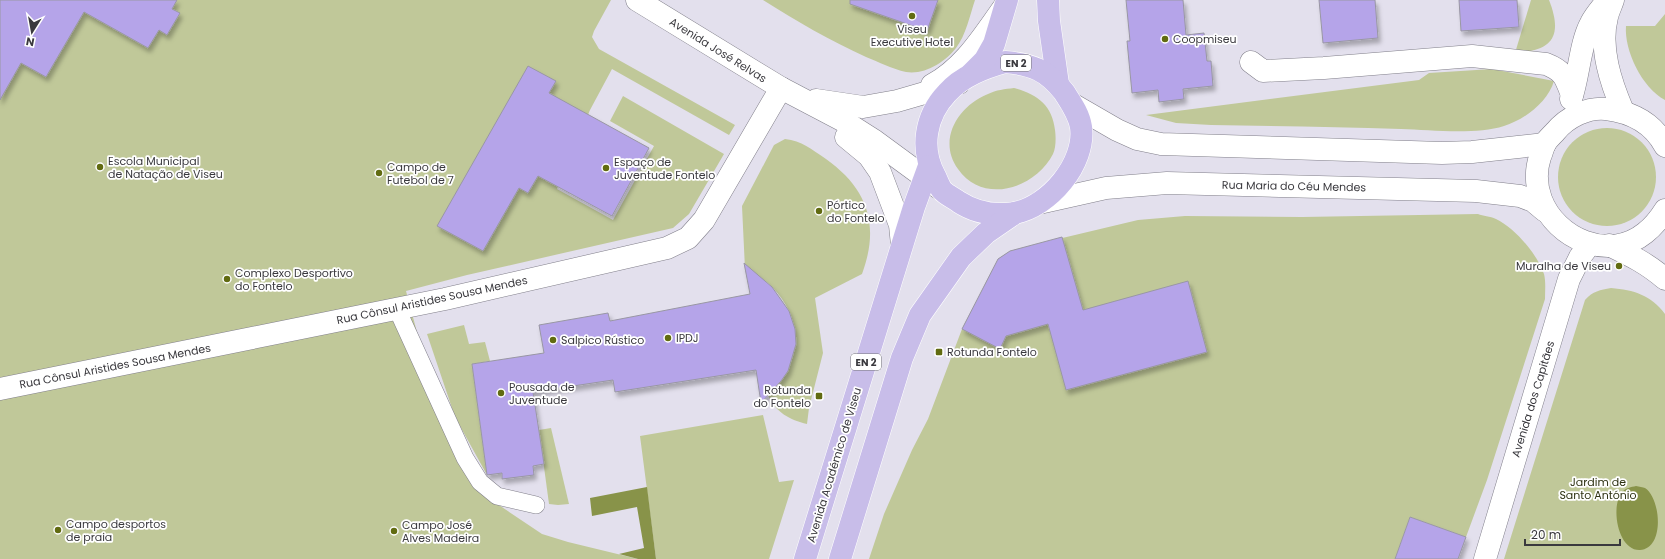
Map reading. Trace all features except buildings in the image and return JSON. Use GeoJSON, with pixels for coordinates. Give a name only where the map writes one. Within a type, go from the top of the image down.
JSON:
{"type":"FeatureCollection","features":[{"type":"Feature","properties":{"kind":"main road","name":"EN 2"},"geometry":{"type":"LineString","coordinates":[[1048,0],[1049,21],[1058,84]]}},
{"type":"Feature","properties":{"kind":"main road","name":"EN 2"},"geometry":{"type":"LineString","coordinates":[[1007,2],[994,44],[986,60],[965,79],[947,92],[936,108],[928,125],[925,143],[932,178],[965,206],[992,214],[1015,213]]}},
{"type":"Feature","properties":{"kind":"main road","name":"EN 2"},"geometry":{"type":"LineString","coordinates":[[840,559],[902,358],[920,315],[961,257],[986,233],[1015,213],[1039,203],[1067,176],[1074,165],[1078,151],[1081,138],[1081,127],[1072,104],[1058,84],[1048,74],[1034,67],[1021,63],[1005,62],[965,79]]}},
{"type":"Feature","properties":{"kind":"main road","name":"Avenida Académico de Viseu"},"geometry":{"type":"LineString","coordinates":[[805,559],[902,245],[932,178]]}},
{"type":"Feature","properties":{"kind":"street","name":"Avenida José Relvas"},"geometry":{"type":"LineString","coordinates":[[637,0],[790,93],[842,120],[932,178]]}},
{"type":"Feature","properties":{"kind":"street"},"geometry":{"type":"LineString","coordinates":[[1559,127],[1572,95],[1590,24],[1608,0]]}},
{"type":"Feature","properties":{"kind":"street"},"geometry":{"type":"LineString","coordinates":[[1613,0],[1607,18],[1605,43],[1608,68],[1623,111]]}},
{"type":"Feature","properties":{"kind":"street"},"geometry":{"type":"LineString","coordinates":[[916,94],[945,78],[958,66],[1007,2]]}},
{"type":"Feature","properties":{"kind":"street"},"geometry":{"type":"LineString","coordinates":[[1251,62],[1263,71],[1324,68],[1472,56],[1546,64],[1557,69],[1565,76],[1572,95]]}},
{"type":"Feature","properties":{"kind":"street","name":"Avenida José Relvas"},"geometry":{"type":"LineString","coordinates":[[790,93],[862,107],[897,101],[965,79]]}},
{"type":"Feature","properties":{"kind":"street","name":"Avenida José Relvas"},"geometry":{"type":"LineString","coordinates":[[790,93],[869,156],[880,172],[894,206],[900,225],[902,245]]}},
{"type":"Feature","properties":{"kind":"street","name":"Rua Cônsul Aristides Sousa Mendes"},"geometry":{"type":"LineString","coordinates":[[0,389],[397,309],[667,248],[688,238],[704,220],[790,93]]}},
{"type":"Feature","properties":{"kind":"street"},"geometry":{"type":"LineString","coordinates":[[1072,104],[1117,130],[1137,139],[1161,144],[1442,153],[1472,152],[1545,144]]}},
{"type":"Feature","properties":{"kind":"street"},"geometry":{"type":"LineString","coordinates":[[1665,128],[1623,111],[1601,108],[1576,115],[1559,127],[1545,144],[1537,165],[1536,177],[1537,190],[1545,212],[1555,224],[1572,237],[1632,256],[1653,269],[1665,279]]}},
{"type":"Feature","properties":{"kind":"street"},"geometry":{"type":"LineString","coordinates":[[1643,120],[1660,136],[1665,146]]}},
{"type":"Feature","properties":{"kind":"street","name":"Rua Maria do Céu Mendes"},"geometry":{"type":"LineString","coordinates":[[1039,203],[1106,188],[1167,183],[1476,191],[1520,196],[1534,201],[1545,212]]}},
{"type":"Feature","properties":{"kind":"street"},"geometry":{"type":"LineString","coordinates":[[1600,245],[1628,242],[1645,234],[1665,210]]}},
{"type":"Feature","properties":{"kind":"street","name":"Avenida dos Capitães"},"geometry":{"type":"LineString","coordinates":[[1485,559],[1570,279],[1580,257],[1600,245]]}},
{"type":"Feature","properties":{"kind":"lane"},"geometry":{"type":"LineString","coordinates":[[397,309],[465,458],[480,482],[497,496],[536,505]]}},
{"type":"Feature","properties":{"kind":"green space","name":"Complexo Desportivo do Fontelo"},"geometry":{"type":"Polygon","coordinates":[[[0,0],[611,0],[592,37],[599,49],[735,125],[729,135],[612,69],[590,110],[557,189],[613,220],[654,146],[610,121],[623,96],[724,154],[689,214],[673,228],[467,275],[406,291],[429,377],[484,495],[542,534],[638,559],[0,559],[0,0]]]}},
{"type":"Feature","properties":{"kind":"green space"},"geometry":{"type":"Polygon","coordinates":[[[763,0],[975,0],[965,31],[956,48],[940,63],[934,66],[920,71],[906,72],[853,51],[788,16],[763,0]]]}},
{"type":"Feature","properties":{"kind":"green space"},"geometry":{"type":"Polygon","coordinates":[[[1531,0],[1549,0],[1555,23],[1552,39],[1546,45],[1538,49],[1528,52],[1515,53],[1531,0]]]}},
{"type":"Feature","properties":{"kind":"green space"},"geometry":{"type":"Polygon","coordinates":[[[1665,14],[1665,100],[1649,87],[1636,68],[1628,46],[1626,26],[1655,26],[1665,14]]]}},
{"type":"Feature","properties":{"kind":"green space"},"geometry":{"type":"Polygon","coordinates":[[[1492,69],[1554,81],[1551,89],[1541,103],[1527,115],[1512,123],[1493,129],[1453,131],[1211,125],[1176,123],[1146,115],[1419,80],[1429,73],[1492,69]]]}},
{"type":"Feature","properties":{"kind":"green space"},"geometry":{"type":"Polygon","coordinates":[[[1014,88],[1037,98],[1051,114],[1056,142],[1054,152],[1045,166],[1022,184],[1008,188],[994,189],[981,187],[969,180],[958,169],[952,158],[950,136],[960,115],[977,99],[1004,89],[1014,88]]]}},
{"type":"Feature","properties":{"kind":"green space"},"geometry":{"type":"Polygon","coordinates":[[[1607,128],[1626,132],[1642,142],[1652,158],[1656,177],[1652,196],[1642,212],[1626,222],[1607,226],[1588,222],[1572,212],[1562,196],[1558,177],[1562,158],[1572,142],[1588,132],[1607,128]]]}},
{"type":"Feature","properties":{"kind":"green space"},"geometry":{"type":"Polygon","coordinates":[[[785,139],[806,146],[826,159],[852,183],[861,196],[870,224],[870,240],[862,274],[815,298],[823,353],[809,408],[807,424],[789,418],[779,411],[768,395],[788,370],[793,356],[795,341],[794,327],[790,313],[782,299],[771,286],[745,269],[742,206],[774,145],[785,139]]]}},
{"type":"Feature","properties":{"kind":"green space"},"geometry":{"type":"Polygon","coordinates":[[[1478,214],[1494,218],[1503,223],[1518,235],[1531,250],[1544,274],[1545,299],[1487,480],[1466,537],[1410,517],[1395,559],[869,559],[884,514],[912,450],[928,419],[962,329],[998,259],[1010,251],[1138,220],[1185,216],[1302,217],[1478,214]]]}},
{"type":"Feature","properties":{"kind":"green space","name":"Jardim de Santo António"},"geometry":{"type":"Polygon","coordinates":[[[1611,288],[1635,292],[1648,298],[1665,314],[1665,559],[1504,559],[1585,300],[1597,291],[1611,288]]]}},
{"type":"Feature","properties":{"kind":"green space"},"geometry":{"type":"Polygon","coordinates":[[[464,325],[469,344],[485,342],[490,361],[472,364],[487,475],[455,417],[427,334],[464,325]]]}},
{"type":"Feature","properties":{"kind":"green space"},"geometry":{"type":"Polygon","coordinates":[[[763,415],[779,482],[794,480],[769,559],[656,559],[640,436],[763,415]]]}},
{"type":"Feature","properties":{"kind":"green space"},"geometry":{"type":"Polygon","coordinates":[[[551,428],[569,504],[549,504],[539,430],[551,428]]]}},
{"type":"Feature","properties":{"kind":"shaded area"},"geometry":{"type":"Polygon","coordinates":[[[1636,486],[1645,488],[1650,493],[1657,512],[1658,522],[1657,533],[1654,541],[1648,547],[1640,550],[1632,548],[1621,536],[1617,517],[1618,499],[1622,492],[1636,486]]]}},
{"type":"Feature","properties":{"kind":"shaded area"},"geometry":{"type":"Polygon","coordinates":[[[647,487],[656,559],[638,559],[619,554],[644,548],[637,507],[592,516],[590,498],[647,487]]]}},
{"type":"Feature","properties":{"kind":"place","name":"Viseu Executive Hotel"},"geometry":{"type":"Point","coordinates":[912,16]}},
{"type":"Feature","properties":{"kind":"place","name":"Coopmiseu"},"geometry":{"type":"Point","coordinates":[1165,39]}},
{"type":"Feature","properties":{"kind":"place","name":"Escola Municipal de Natação de Viseu"},"geometry":{"type":"Point","coordinates":[100,167]}},
{"type":"Feature","properties":{"kind":"place","name":"Espaço de Juventude Fontelo"},"geometry":{"type":"Point","coordinates":[606,168]}},
{"type":"Feature","properties":{"kind":"place","name":"Campo de Futebol de 7"},"geometry":{"type":"Point","coordinates":[379,173]}},
{"type":"Feature","properties":{"kind":"place","name":"Pórtico do Fontelo"},"geometry":{"type":"Point","coordinates":[819,211]}},
{"type":"Feature","properties":{"kind":"place","name":"Muralha de Viseu"},"geometry":{"type":"Point","coordinates":[1619,266]}},
{"type":"Feature","properties":{"kind":"place","name":"Complexo Desportivo do Fontelo"},"geometry":{"type":"Point","coordinates":[227,279]}},
{"type":"Feature","properties":{"kind":"place","name":"IPDJ"},"geometry":{"type":"Point","coordinates":[668,338]}},
{"type":"Feature","properties":{"kind":"place","name":"Salpico Rústico"},"geometry":{"type":"Point","coordinates":[553,340]}},
{"type":"Feature","properties":{"kind":"place","name":"Rotunda Fontelo"},"geometry":{"type":"Point","coordinates":[939,352]}},
{"type":"Feature","properties":{"kind":"place","name":"Pousada de Juventude"},"geometry":{"type":"Point","coordinates":[501,393]}},
{"type":"Feature","properties":{"kind":"place","name":"Rotunda do Fontelo"},"geometry":{"type":"Point","coordinates":[819,396]}},
{"type":"Feature","properties":{"kind":"place","name":"Campo desportos de praia"},"geometry":{"type":"Point","coordinates":[58,530]}},
{"type":"Feature","properties":{"kind":"place","name":"Campo José Alves Madeira"},"geometry":{"type":"Point","coordinates":[394,531]}}]}
